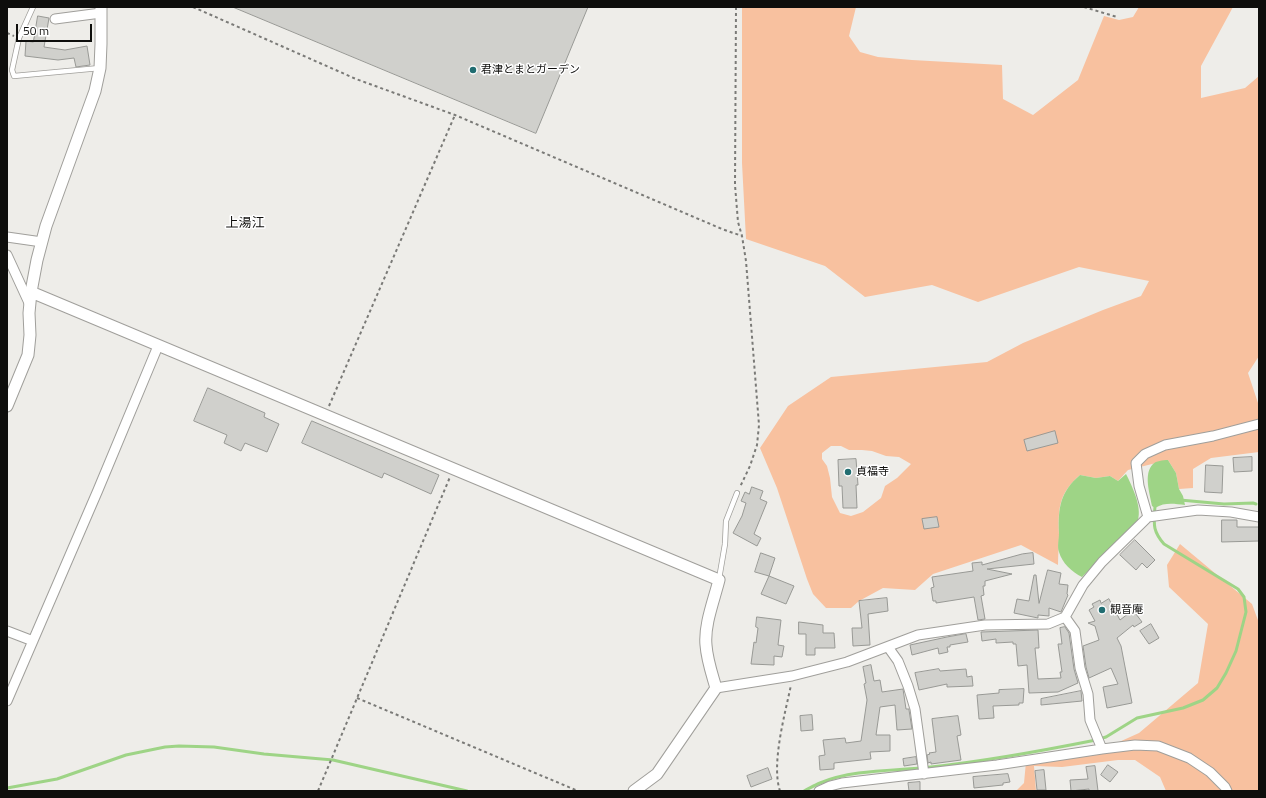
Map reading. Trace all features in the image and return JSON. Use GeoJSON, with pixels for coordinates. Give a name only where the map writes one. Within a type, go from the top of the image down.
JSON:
{"type":"FeatureCollection","features":[{"type":"Feature","properties":{"kind":"street"},"geometry":{"type":"LineString","coordinates":[[8,401],[28,355],[31,292],[46,226],[95,91],[100,68],[101,10],[55,19]]}},
{"type":"Feature","properties":{"kind":"street"},"geometry":{"type":"LineString","coordinates":[[7,237],[42,242]]}},
{"type":"Feature","properties":{"kind":"street"},"geometry":{"type":"LineString","coordinates":[[7,255],[30,305]]}},
{"type":"Feature","properties":{"kind":"street"},"geometry":{"type":"LineString","coordinates":[[31,292],[719,580],[708,624],[706,644],[710,669],[716,688]]}},
{"type":"Feature","properties":{"kind":"street"},"geometry":{"type":"LineString","coordinates":[[7,701],[158,346]]}},
{"type":"Feature","properties":{"kind":"street"},"geometry":{"type":"LineString","coordinates":[[1153,516],[1139,486],[1136,463],[1145,454],[1164,445],[1213,436],[1259,424]]}},
{"type":"Feature","properties":{"kind":"street"},"geometry":{"type":"LineString","coordinates":[[634,791],[657,774],[716,688],[792,676],[847,662],[918,635],[985,625],[1048,624],[1065,617],[1083,585],[1102,562],[1153,516],[1198,510],[1231,512],[1259,517]]}},
{"type":"Feature","properties":{"kind":"street"},"geometry":{"type":"LineString","coordinates":[[1065,617],[1075,631],[1080,668],[1088,694],[1090,720],[1099,742]]}},
{"type":"Feature","properties":{"kind":"street"},"geometry":{"type":"LineString","coordinates":[[7,631],[33,641]]}},
{"type":"Feature","properties":{"kind":"street"},"geometry":{"type":"LineString","coordinates":[[888,647],[898,661],[915,709],[923,770]]}},
{"type":"Feature","properties":{"kind":"street"},"geometry":{"type":"LineString","coordinates":[[818,791],[842,783],[923,770],[997,765],[1099,742],[1135,746],[1158,746],[1189,758],[1210,772],[1227,791]]}},
{"type":"Feature","properties":{"kind":"lane"},"geometry":{"type":"LineString","coordinates":[[33,7],[18,38],[12,70],[14,76],[100,68]]}},
{"type":"Feature","properties":{"kind":"lane"},"geometry":{"type":"LineString","coordinates":[[719,580],[725,544],[726,521],[737,493]]}},
{"type":"Feature","properties":{"kind":"path"},"geometry":{"type":"LineString","coordinates":[[193,7],[356,79],[455,116],[742,236]]}},
{"type":"Feature","properties":{"kind":"path"},"geometry":{"type":"LineString","coordinates":[[736,7],[735,185],[738,222],[746,261],[759,425],[757,445],[750,466],[737,493]]}},
{"type":"Feature","properties":{"kind":"path"},"geometry":{"type":"LineString","coordinates":[[1084,7],[1117,17]]}},
{"type":"Feature","properties":{"kind":"path"},"geometry":{"type":"LineString","coordinates":[[325,415],[455,116]]}},
{"type":"Feature","properties":{"kind":"path"},"geometry":{"type":"LineString","coordinates":[[318,791],[454,469]]}},
{"type":"Feature","properties":{"kind":"path"},"geometry":{"type":"LineString","coordinates":[[780,791],[777,772],[780,736],[792,676]]}},
{"type":"Feature","properties":{"kind":"path"},"geometry":{"type":"LineString","coordinates":[[357,698],[578,791]]}},
{"type":"Feature","properties":{"kind":"shaded area"},"geometry":{"type":"Polygon","coordinates":[[[742,7],[856,7],[849,36],[860,52],[878,57],[1002,65],[1003,99],[1033,115],[1078,80],[1104,16],[1119,20],[1133,17],[1139,7],[1233,7],[1201,66],[1201,98],[1245,88],[1259,76],[1259,356],[1248,373],[1259,406],[1259,452],[1211,458],[1193,469],[1193,488],[1179,489],[1176,473],[1168,460],[1128,470],[1118,481],[1110,476],[1096,478],[1080,475],[1068,488],[1061,502],[1059,516],[1058,565],[1021,545],[933,574],[915,590],[883,588],[859,601],[851,608],[826,608],[813,594],[777,488],[760,448],[788,406],[831,377],[987,362],[1023,343],[1141,296],[1149,281],[1079,267],[978,302],[932,285],[865,297],[825,266],[746,239],[742,163],[742,7]],[[831,446],[822,453],[822,459],[827,466],[832,497],[840,513],[851,516],[863,512],[881,498],[885,486],[897,478],[911,464],[899,457],[886,456],[872,451],[849,450],[841,446],[831,446]]]}},
{"type":"Feature","properties":{"kind":"shaded area"},"geometry":{"type":"Polygon","coordinates":[[[1168,460],[1176,473],[1179,489],[1183,496],[1185,505],[1166,504],[1155,508],[1152,506],[1148,473],[1154,463],[1168,460]]]}},
{"type":"Feature","properties":{"kind":"shaded area"},"geometry":{"type":"Polygon","coordinates":[[[1126,474],[1138,502],[1138,520],[1082,577],[1071,570],[1060,556],[1058,550],[1059,516],[1064,494],[1073,481],[1080,475],[1096,478],[1110,476],[1118,481],[1126,474]]]}},
{"type":"Feature","properties":{"kind":"shaded area"},"geometry":{"type":"Polygon","coordinates":[[[1180,544],[1252,604],[1259,623],[1259,791],[1166,791],[1160,777],[1135,760],[1118,760],[1062,767],[1034,766],[1036,791],[1016,791],[1024,783],[1026,762],[1088,756],[1139,733],[1198,683],[1208,624],[1169,587],[1167,565],[1180,544]]]}},
{"type":"Feature","properties":{"kind":"building","name":"君津とまとガーデン"},"geometry":{"type":"Polygon","coordinates":[[[233,7],[588,7],[536,133],[233,7]]]}},
{"type":"Feature","properties":{"kind":"building"},"geometry":{"type":"Polygon","coordinates":[[[38,16],[49,18],[44,47],[65,50],[87,46],[90,65],[76,67],[74,58],[58,60],[25,56],[26,41],[33,42],[38,16]]]}},
{"type":"Feature","properties":{"kind":"building"},"geometry":{"type":"Polygon","coordinates":[[[208,388],[265,413],[264,417],[279,424],[267,452],[245,443],[241,451],[224,443],[227,435],[194,421],[208,388]]]}},
{"type":"Feature","properties":{"kind":"building"},"geometry":{"type":"Polygon","coordinates":[[[312,421],[439,475],[431,494],[384,473],[382,478],[302,443],[312,421]]]}},
{"type":"Feature","properties":{"kind":"building"},"geometry":{"type":"Polygon","coordinates":[[[1055,431],[1058,443],[1027,451],[1024,440],[1055,431]]]}},
{"type":"Feature","properties":{"kind":"building"},"geometry":{"type":"Polygon","coordinates":[[[1252,457],[1252,471],[1234,472],[1233,458],[1252,457]]]}},
{"type":"Feature","properties":{"kind":"building","name":"貞福寺"},"geometry":{"type":"Polygon","coordinates":[[[856,459],[858,485],[856,485],[857,508],[843,508],[842,486],[839,486],[838,460],[856,459]]]}},
{"type":"Feature","properties":{"kind":"building"},"geometry":{"type":"Polygon","coordinates":[[[1206,465],[1223,466],[1222,493],[1205,492],[1206,465]]]}},
{"type":"Feature","properties":{"kind":"building"},"geometry":{"type":"Polygon","coordinates":[[[752,487],[763,491],[760,499],[767,502],[754,534],[761,538],[757,546],[733,533],[742,516],[746,503],[741,501],[745,492],[749,494],[752,487]]]}},
{"type":"Feature","properties":{"kind":"building"},"geometry":{"type":"Polygon","coordinates":[[[937,517],[939,527],[924,529],[922,519],[937,517]]]}},
{"type":"Feature","properties":{"kind":"building"},"geometry":{"type":"Polygon","coordinates":[[[1222,520],[1237,520],[1237,527],[1259,527],[1259,541],[1222,542],[1222,520]]]}},
{"type":"Feature","properties":{"kind":"building"},"geometry":{"type":"Polygon","coordinates":[[[1135,540],[1155,560],[1147,568],[1142,563],[1136,570],[1120,555],[1135,540]]]}},
{"type":"Feature","properties":{"kind":"building"},"geometry":{"type":"Polygon","coordinates":[[[761,553],[775,558],[769,576],[755,572],[761,553]]]}},
{"type":"Feature","properties":{"kind":"building"},"geometry":{"type":"Polygon","coordinates":[[[1033,553],[1034,564],[987,569],[1012,574],[985,581],[985,586],[983,586],[984,595],[981,596],[985,619],[978,620],[974,597],[936,603],[936,601],[933,601],[931,588],[934,587],[932,577],[973,571],[972,563],[982,562],[982,565],[1022,554],[1033,553]]]}},
{"type":"Feature","properties":{"kind":"building"},"geometry":{"type":"Polygon","coordinates":[[[1048,570],[1061,573],[1059,584],[1068,585],[1068,595],[1061,612],[1049,608],[1049,616],[1038,615],[1038,618],[1014,613],[1017,599],[1029,601],[1034,575],[1036,575],[1039,603],[1048,570]]]}},
{"type":"Feature","properties":{"kind":"building"},"geometry":{"type":"Polygon","coordinates":[[[769,576],[794,586],[786,604],[761,594],[769,576]]]}},
{"type":"Feature","properties":{"kind":"building"},"geometry":{"type":"Polygon","coordinates":[[[887,598],[888,611],[868,614],[870,645],[853,646],[852,628],[862,628],[859,601],[887,598]]]}},
{"type":"Feature","properties":{"kind":"building"},"geometry":{"type":"Polygon","coordinates":[[[1109,599],[1120,620],[1133,610],[1142,622],[1134,627],[1133,625],[1117,638],[1121,646],[1132,703],[1107,708],[1103,687],[1118,684],[1111,668],[1089,678],[1083,646],[1099,640],[1095,626],[1088,623],[1095,621],[1089,610],[1094,607],[1092,604],[1100,600],[1101,603],[1109,599]]]}},
{"type":"Feature","properties":{"kind":"building"},"geometry":{"type":"Polygon","coordinates":[[[757,617],[781,620],[778,645],[784,646],[782,657],[774,656],[774,665],[751,664],[754,642],[756,643],[758,628],[756,627],[757,617]]]}},
{"type":"Feature","properties":{"kind":"building"},"geometry":{"type":"Polygon","coordinates":[[[799,622],[823,625],[823,633],[834,633],[835,648],[815,648],[815,655],[806,655],[806,634],[799,634],[799,622]]]}},
{"type":"Feature","properties":{"kind":"building"},"geometry":{"type":"Polygon","coordinates":[[[1151,624],[1159,638],[1149,644],[1140,631],[1151,624]]]}},
{"type":"Feature","properties":{"kind":"building"},"geometry":{"type":"Polygon","coordinates":[[[1065,627],[1069,633],[1074,669],[1078,683],[1058,692],[1029,693],[1027,665],[1018,666],[1016,644],[1013,644],[1013,642],[996,643],[996,639],[982,641],[981,632],[1038,630],[1039,648],[1035,648],[1038,679],[1061,678],[1060,672],[1062,672],[1058,644],[1062,644],[1060,628],[1065,627]]]}},
{"type":"Feature","properties":{"kind":"building"},"geometry":{"type":"Polygon","coordinates":[[[966,634],[968,642],[950,645],[950,647],[947,647],[948,652],[939,654],[938,648],[912,655],[910,645],[966,634]]]}},
{"type":"Feature","properties":{"kind":"building"},"geometry":{"type":"Polygon","coordinates":[[[871,665],[874,681],[880,680],[882,692],[903,689],[906,709],[909,709],[912,729],[897,730],[895,705],[880,707],[876,735],[890,735],[890,751],[870,752],[871,759],[834,763],[834,769],[820,770],[819,756],[825,755],[823,740],[845,738],[846,743],[861,741],[867,700],[863,667],[871,665]]]}},
{"type":"Feature","properties":{"kind":"building"},"geometry":{"type":"Polygon","coordinates":[[[939,669],[940,671],[966,669],[967,677],[972,676],[973,686],[947,687],[947,684],[919,690],[915,673],[939,669]]]}},
{"type":"Feature","properties":{"kind":"building"},"geometry":{"type":"Polygon","coordinates":[[[1024,689],[1023,703],[1019,703],[1019,705],[993,706],[994,718],[979,719],[977,695],[999,693],[999,690],[1024,689]]]}},
{"type":"Feature","properties":{"kind":"building"},"geometry":{"type":"Polygon","coordinates":[[[1081,691],[1082,701],[1041,705],[1041,699],[1081,691]]]}},
{"type":"Feature","properties":{"kind":"building"},"geometry":{"type":"Polygon","coordinates":[[[812,715],[813,730],[801,731],[800,716],[812,715]]]}},
{"type":"Feature","properties":{"kind":"building"},"geometry":{"type":"Polygon","coordinates":[[[958,716],[961,735],[957,736],[961,760],[931,764],[931,762],[928,763],[927,755],[930,754],[929,753],[936,752],[932,719],[958,716]]]}},
{"type":"Feature","properties":{"kind":"building"},"geometry":{"type":"Polygon","coordinates":[[[916,757],[917,764],[904,766],[903,759],[916,757]]]}},
{"type":"Feature","properties":{"kind":"building"},"geometry":{"type":"Polygon","coordinates":[[[1108,765],[1118,772],[1110,782],[1101,775],[1108,765]]]}},
{"type":"Feature","properties":{"kind":"building"},"geometry":{"type":"Polygon","coordinates":[[[1095,766],[1098,791],[1089,791],[1089,789],[1071,791],[1070,780],[1088,779],[1086,767],[1095,766]]]}},
{"type":"Feature","properties":{"kind":"building"},"geometry":{"type":"Polygon","coordinates":[[[768,768],[772,779],[751,787],[747,776],[768,768]]]}},
{"type":"Feature","properties":{"kind":"building"},"geometry":{"type":"Polygon","coordinates":[[[1044,770],[1046,790],[1037,790],[1035,771],[1044,770]]]}},
{"type":"Feature","properties":{"kind":"building"},"geometry":{"type":"Polygon","coordinates":[[[1008,774],[1010,782],[1003,783],[1003,785],[974,788],[973,777],[1008,774]]]}},
{"type":"Feature","properties":{"kind":"building"},"geometry":{"type":"Polygon","coordinates":[[[920,782],[920,791],[909,791],[908,783],[920,782]]]}},
{"type":"Feature","properties":{"kind":"waterway"},"geometry":{"type":"LineString","coordinates":[[1180,500],[1224,504],[1256,504]]}},
{"type":"Feature","properties":{"kind":"waterway"},"geometry":{"type":"LineString","coordinates":[[804,791],[833,778],[846,775],[973,762],[1096,740],[1106,737],[1137,718],[1183,708],[1203,700],[1217,688],[1236,651],[1246,612],[1244,597],[1238,589],[1164,544],[1157,535],[1155,526],[1155,506],[1157,504]]}},
{"type":"Feature","properties":{"kind":"waterway"},"geometry":{"type":"LineString","coordinates":[[7,788],[57,779],[126,755],[165,747],[179,746],[214,747],[264,754],[333,760],[467,791]]}},
{"type":"Feature","properties":{"kind":"place","name":"君津とまとガーデン"},"geometry":{"type":"Point","coordinates":[473,70]}},
{"type":"Feature","properties":{"kind":"place","name":"貞福寺"},"geometry":{"type":"Point","coordinates":[848,472]}},
{"type":"Feature","properties":{"kind":"place","name":"観音庵"},"geometry":{"type":"Point","coordinates":[1102,610]}},
{"type":"Feature","properties":{"kind":"district","name":"上湯江"},"geometry":{"type":"Point","coordinates":[245,224]}}]}
